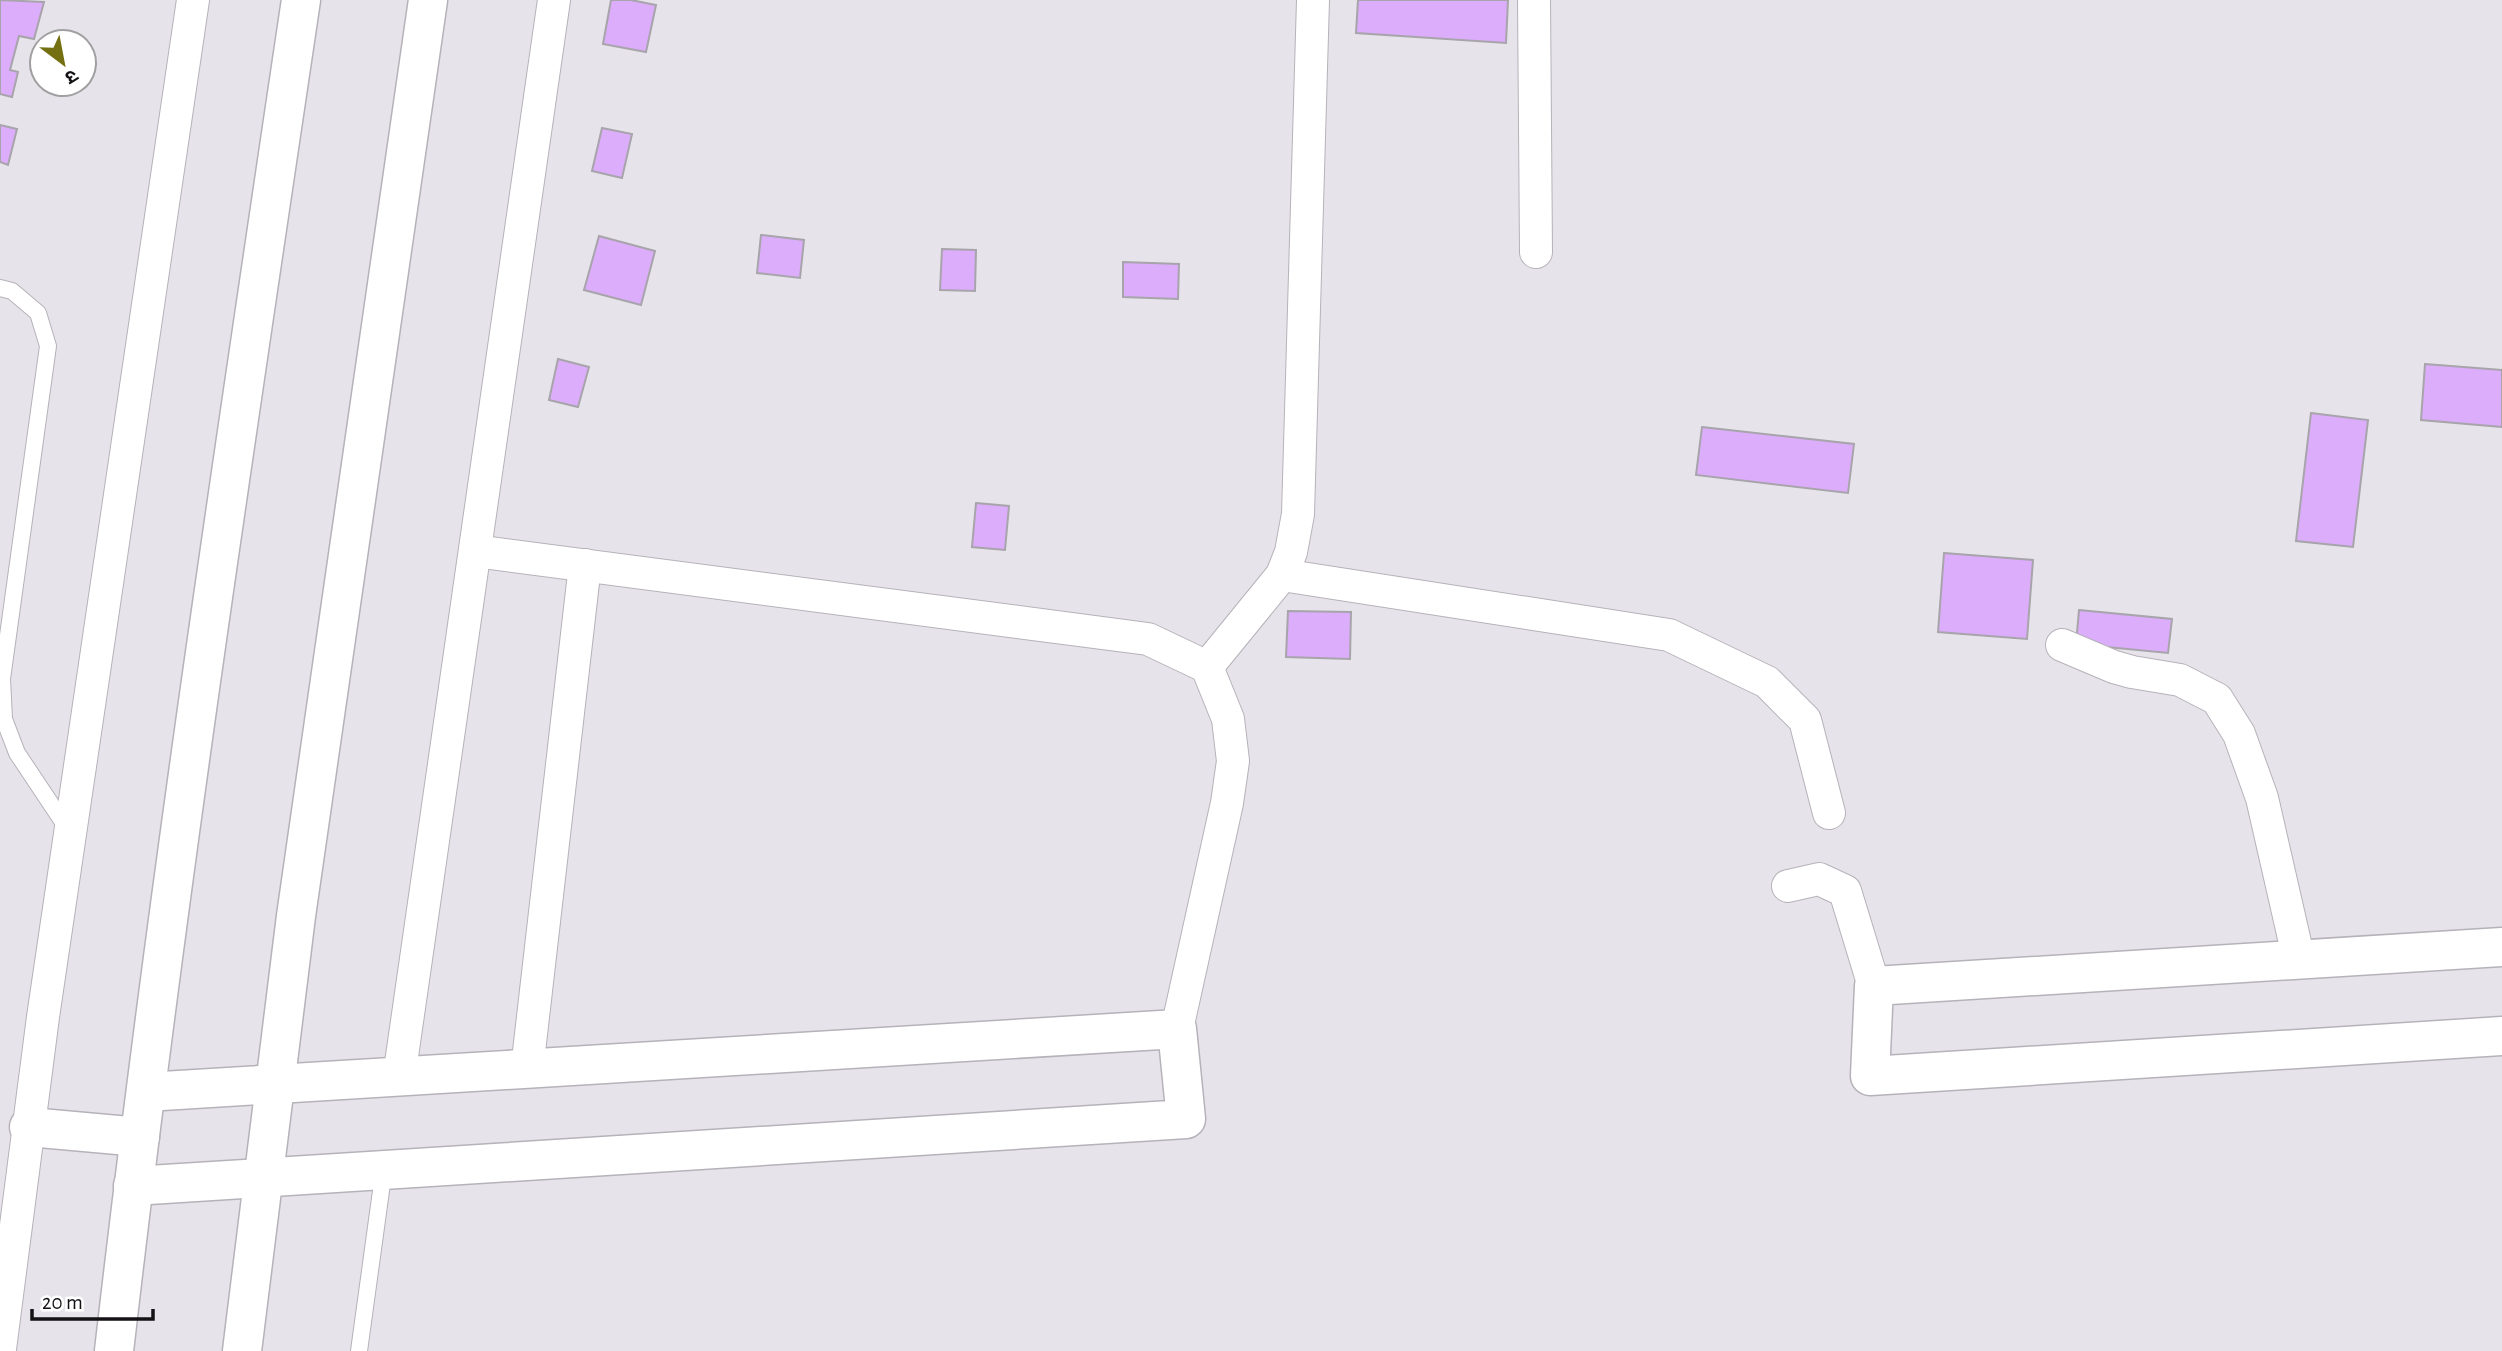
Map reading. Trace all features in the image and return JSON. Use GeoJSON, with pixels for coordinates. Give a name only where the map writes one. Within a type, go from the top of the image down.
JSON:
{"type":"FeatureCollection","features":[{"type":"Feature","properties":{"kind":"street"},"geometry":{"type":"LineString","coordinates":[[0,1349],[70,833],[193,0]]}},
{"type":"Feature","properties":{"kind":"street"},"geometry":{"type":"LineString","coordinates":[[114,1351],[133,1186],[213,593],[301,0]]}},
{"type":"Feature","properties":{"kind":"street"},"geometry":{"type":"LineString","coordinates":[[242,1351],[296,916],[428,0]]}},
{"type":"Feature","properties":{"kind":"street"},"geometry":{"type":"LineString","coordinates":[[399,1077],[554,0]]}},
{"type":"Feature","properties":{"kind":"street"},"geometry":{"type":"LineString","coordinates":[[1207,667],[1282,575],[1291,552],[1298,514],[1313,0]]}},
{"type":"Feature","properties":{"kind":"street"},"geometry":{"type":"LineString","coordinates":[[1534,0],[1536,251]]}},
{"type":"Feature","properties":{"kind":"street"},"geometry":{"type":"LineString","coordinates":[[133,1186],[1186,1119],[1177,1029],[1227,803],[1233,761],[1228,719],[1207,667],[1148,639],[475,551]]}},
{"type":"Feature","properties":{"kind":"street"},"geometry":{"type":"LineString","coordinates":[[527,1069],[585,565]]}},
{"type":"Feature","properties":{"kind":"street"},"geometry":{"type":"LineString","coordinates":[[1282,575],[1669,635],[1767,682],[1805,720],[1829,813]]}},
{"type":"Feature","properties":{"kind":"street"},"geometry":{"type":"LineString","coordinates":[[2062,645],[2132,672],[2180,680],[2217,699],[2239,734],[2262,799],[2299,960]]}},
{"type":"Feature","properties":{"kind":"street"},"geometry":{"type":"LineString","coordinates":[[1788,886],[1819,879],[1845,891],[1874,986],[1870,1076],[2502,1036]]}},
{"type":"Feature","properties":{"kind":"street"},"geometry":{"type":"LineString","coordinates":[[1874,986],[2502,947]]}},
{"type":"Feature","properties":{"kind":"street"},"geometry":{"type":"LineString","coordinates":[[146,1092],[1177,1029]]}},
{"type":"Feature","properties":{"kind":"street"},"geometry":{"type":"LineString","coordinates":[[29,1127],[140,1137]]}},
{"type":"Feature","properties":{"kind":"lane"},"geometry":{"type":"LineString","coordinates":[[0,288],[12,291],[38,313],[48,346],[2,679],[4,719],[17,753],[70,833]]}},
{"type":"Feature","properties":{"kind":"lane"},"geometry":{"type":"LineString","coordinates":[[359,1351],[384,1170]]}},
{"type":"Feature","properties":{"kind":"building"},"geometry":{"type":"Polygon","coordinates":[[[0,0],[44,2],[37,28],[28,28],[28,38],[19,36],[10,70],[18,72],[12,97],[0,94],[0,0]]]}},
{"type":"Feature","properties":{"kind":"building"},"geometry":{"type":"Polygon","coordinates":[[[611,0],[631,0],[656,5],[646,52],[603,44],[611,0]]]}},
{"type":"Feature","properties":{"kind":"building"},"geometry":{"type":"Polygon","coordinates":[[[1358,0],[1508,0],[1506,43],[1356,33],[1358,0]]]}},
{"type":"Feature","properties":{"kind":"building"},"geometry":{"type":"Polygon","coordinates":[[[0,125],[17,129],[8,165],[0,162],[0,125]]]}},
{"type":"Feature","properties":{"kind":"building"},"geometry":{"type":"Polygon","coordinates":[[[602,128],[632,134],[622,178],[592,171],[602,128]]]}},
{"type":"Feature","properties":{"kind":"building"},"geometry":{"type":"Polygon","coordinates":[[[761,235],[804,240],[800,278],[757,273],[761,235]]]}},
{"type":"Feature","properties":{"kind":"building"},"geometry":{"type":"Polygon","coordinates":[[[599,236],[655,251],[641,305],[584,290],[599,236]]]}},
{"type":"Feature","properties":{"kind":"building"},"geometry":{"type":"Polygon","coordinates":[[[942,249],[976,250],[975,291],[940,290],[942,249]]]}},
{"type":"Feature","properties":{"kind":"building"},"geometry":{"type":"Polygon","coordinates":[[[1123,262],[1179,264],[1178,299],[1123,297],[1123,262]]]}},
{"type":"Feature","properties":{"kind":"building"},"geometry":{"type":"Polygon","coordinates":[[[558,359],[589,367],[578,407],[549,400],[558,359]]]}},
{"type":"Feature","properties":{"kind":"building"},"geometry":{"type":"Polygon","coordinates":[[[2425,364],[2502,370],[2502,427],[2421,420],[2425,364]]]}},
{"type":"Feature","properties":{"kind":"building"},"geometry":{"type":"Polygon","coordinates":[[[2311,413],[2368,420],[2353,547],[2296,541],[2311,413]]]}},
{"type":"Feature","properties":{"kind":"building"},"geometry":{"type":"Polygon","coordinates":[[[1702,427],[1854,444],[1848,493],[1696,475],[1702,427]]]}},
{"type":"Feature","properties":{"kind":"building"},"geometry":{"type":"Polygon","coordinates":[[[976,503],[1009,506],[1005,550],[972,547],[976,503]]]}},
{"type":"Feature","properties":{"kind":"building"},"geometry":{"type":"Polygon","coordinates":[[[1944,553],[2033,560],[2027,639],[1938,632],[1944,553]]]}},
{"type":"Feature","properties":{"kind":"building"},"geometry":{"type":"Polygon","coordinates":[[[2079,610],[2172,619],[2168,653],[2076,644],[2079,610]]]}},
{"type":"Feature","properties":{"kind":"building"},"geometry":{"type":"Polygon","coordinates":[[[1288,611],[1351,612],[1350,659],[1286,657],[1288,611]]]}}]}
